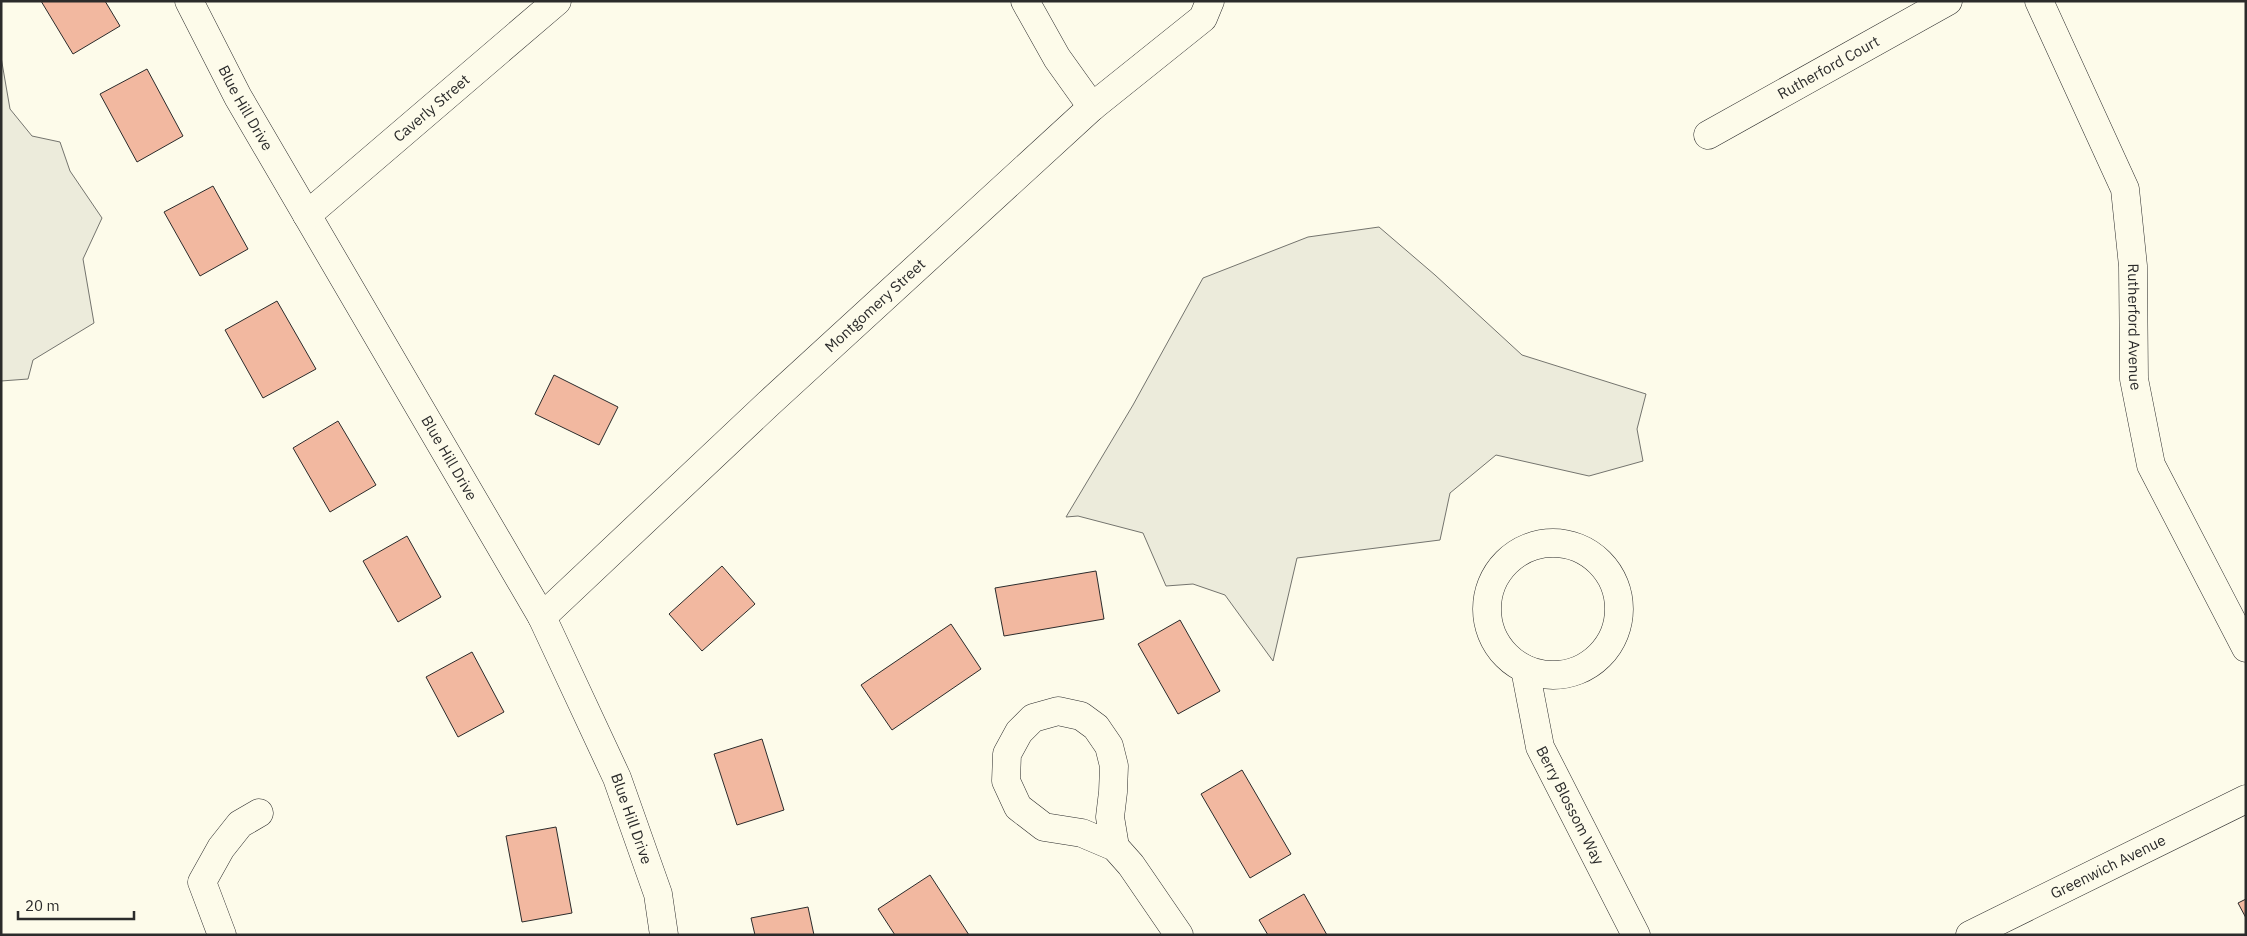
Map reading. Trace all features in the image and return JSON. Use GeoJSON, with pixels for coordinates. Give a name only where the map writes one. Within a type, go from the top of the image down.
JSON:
{"type":"FeatureCollection","features":[{"type":"Feature","properties":{"kind":"street","name":"Blue Hill Drive"},"geometry":{"type":"LineString","coordinates":[[189,1],[238,97],[542,616],[617,778],[658,894],[664,935]]}},
{"type":"Feature","properties":{"kind":"street","name":"Caverly Street"},"geometry":{"type":"LineString","coordinates":[[307,215],[557,1]]}},
{"type":"Feature","properties":{"kind":"street"},"geometry":{"type":"LineString","coordinates":[[1025,1],[1057,58],[1092,108]]}},
{"type":"Feature","properties":{"kind":"street","name":"Montgomery Street"},"geometry":{"type":"LineString","coordinates":[[542,616],[768,404],[1092,108],[1203,18],[1210,1]]}},
{"type":"Feature","properties":{"kind":"street","name":"Rutherford Court"},"geometry":{"type":"LineString","coordinates":[[1708,134],[1948,1]]}},
{"type":"Feature","properties":{"kind":"street","name":"Rutherford Avenue"},"geometry":{"type":"LineString","coordinates":[[2039,1],[2125,189],[2133,266],[2134,378],[2151,465],[2246,648]]}},
{"type":"Feature","properties":{"kind":"street"},"geometry":{"type":"LineString","coordinates":[[1554,543],[1575,547],[1594,557],[1608,573],[1617,592],[1619,614],[1614,634],[1603,653],[1587,667],[1568,674],[1546,676],[1524,669],[1506,656],[1493,638],[1487,616],[1489,593],[1498,573],[1513,556],[1533,546],[1554,543]]}},
{"type":"Feature","properties":{"kind":"street","name":"Berry Blossom Way"},"geometry":{"type":"LineString","coordinates":[[1524,669],[1540,747],[1636,935]]}},
{"type":"Feature","properties":{"kind":"street"},"geometry":{"type":"LineString","coordinates":[[1115,848],[1110,816],[1114,766],[1109,746],[1096,727],[1081,716],[1058,711],[1033,718],[1019,732],[1007,754],[1006,782],[1018,807],[1044,827],[1082,833],[1115,848],[1131,865],[1179,935]]}},
{"type":"Feature","properties":{"kind":"street","name":"Greenwich Avenue"},"geometry":{"type":"LineString","coordinates":[[1970,935],[2246,799]]}},
{"type":"Feature","properties":{"kind":"street"},"geometry":{"type":"LineString","coordinates":[[222,935],[202,882],[221,848],[240,824],[259,813]]}},
{"type":"Feature","properties":{"kind":"shaded area"},"geometry":{"type":"Polygon","coordinates":[[[1,57],[10,109],[32,136],[60,142],[70,171],[102,218],[83,259],[94,323],[33,360],[28,379],[1,381],[1,57]]]}},
{"type":"Feature","properties":{"kind":"shaded area"},"geometry":{"type":"Polygon","coordinates":[[[1379,227],[1435,275],[1522,355],[1646,394],[1637,429],[1643,461],[1589,476],[1496,455],[1450,493],[1440,540],[1297,558],[1273,661],[1225,595],[1193,584],[1166,586],[1143,533],[1078,516],[1066,517],[1133,405],[1203,278],[1308,237],[1379,227]]]}},
{"type":"Feature","properties":{"kind":"building"},"geometry":{"type":"Polygon","coordinates":[[[41,1],[105,1],[120,26],[73,54],[41,1]]]}},
{"type":"Feature","properties":{"kind":"building"},"geometry":{"type":"Polygon","coordinates":[[[147,69],[183,136],[137,162],[100,94],[147,69]]]}},
{"type":"Feature","properties":{"kind":"building"},"geometry":{"type":"Polygon","coordinates":[[[213,186],[248,249],[200,276],[164,212],[213,186]]]}},
{"type":"Feature","properties":{"kind":"building"},"geometry":{"type":"Polygon","coordinates":[[[277,301],[316,369],[263,398],[225,330],[277,301]]]}},
{"type":"Feature","properties":{"kind":"building"},"geometry":{"type":"Polygon","coordinates":[[[554,375],[618,407],[599,445],[535,414],[554,375]]]}},
{"type":"Feature","properties":{"kind":"building"},"geometry":{"type":"Polygon","coordinates":[[[338,421],[376,485],[330,512],[293,448],[338,421]]]}},
{"type":"Feature","properties":{"kind":"building"},"geometry":{"type":"Polygon","coordinates":[[[407,536],[441,597],[398,622],[363,561],[407,536]]]}},
{"type":"Feature","properties":{"kind":"building"},"geometry":{"type":"Polygon","coordinates":[[[722,566],[755,604],[702,651],[669,614],[722,566]]]}},
{"type":"Feature","properties":{"kind":"building"},"geometry":{"type":"Polygon","coordinates":[[[1096,571],[1104,619],[1004,636],[995,588],[1096,571]]]}},
{"type":"Feature","properties":{"kind":"building"},"geometry":{"type":"Polygon","coordinates":[[[1180,620],[1220,691],[1178,714],[1138,644],[1180,620]]]}},
{"type":"Feature","properties":{"kind":"building"},"geometry":{"type":"Polygon","coordinates":[[[951,624],[981,669],[892,730],[861,685],[951,624]]]}},
{"type":"Feature","properties":{"kind":"building"},"geometry":{"type":"Polygon","coordinates":[[[472,652],[504,712],[458,737],[426,677],[472,652]]]}},
{"type":"Feature","properties":{"kind":"building"},"geometry":{"type":"Polygon","coordinates":[[[762,739],[784,810],[737,825],[714,754],[762,739]]]}},
{"type":"Feature","properties":{"kind":"building"},"geometry":{"type":"Polygon","coordinates":[[[1242,770],[1291,854],[1250,878],[1201,794],[1242,770]]]}},
{"type":"Feature","properties":{"kind":"building"},"geometry":{"type":"Polygon","coordinates":[[[556,827],[572,913],[522,922],[506,836],[556,827]]]}},
{"type":"Feature","properties":{"kind":"building"},"geometry":{"type":"Polygon","coordinates":[[[930,875],[969,935],[895,935],[878,909],[930,875]]]}},
{"type":"Feature","properties":{"kind":"building"},"geometry":{"type":"Polygon","coordinates":[[[1304,894],[1327,935],[1268,935],[1259,920],[1304,894]]]}},
{"type":"Feature","properties":{"kind":"building"},"geometry":{"type":"Polygon","coordinates":[[[2246,899],[2246,918],[2238,903],[2246,899]]]}},
{"type":"Feature","properties":{"kind":"building"},"geometry":{"type":"Polygon","coordinates":[[[808,907],[814,935],[755,935],[751,918],[808,907]]]}}]}
